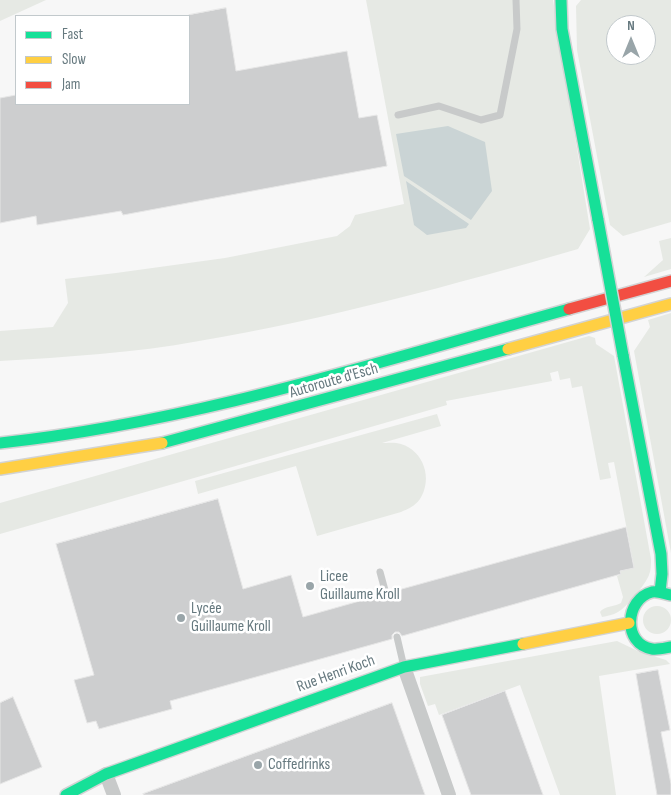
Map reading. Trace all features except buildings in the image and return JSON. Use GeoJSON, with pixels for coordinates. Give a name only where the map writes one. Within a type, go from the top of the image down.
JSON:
{"type":"FeatureCollection","features":[{"type":"Feature","properties":{"kind":"main road"},"geometry":{"type":"LineString","coordinates":[[561,0],[562,29],[666,594],[650,593],[641,597],[634,604],[630,613],[629,623],[631,632],[643,646],[662,650],[671,647]]}},
{"type":"Feature","properties":{"kind":"main road","name":"Autoroute d'Esch"},"geometry":{"type":"LineString","coordinates":[[0,441],[16,442],[117,427],[239,400],[671,281]]}},
{"type":"Feature","properties":{"kind":"main road","name":"Autoroute d'Esch"},"geometry":{"type":"LineString","coordinates":[[0,469],[154,445],[195,435],[671,304]]}},
{"type":"Feature","properties":{"kind":"main road","name":"Rue Henri Koch"},"geometry":{"type":"LineString","coordinates":[[66,795],[106,774],[404,667],[629,623]]}},
{"type":"Feature","properties":{"kind":"street"},"geometry":{"type":"LineString","coordinates":[[404,667],[449,795]]}},
{"type":"Feature","properties":{"kind":"street"},"geometry":{"type":"LineString","coordinates":[[106,774],[114,795]]}},
{"type":"Feature","properties":{"kind":"lane"},"geometry":{"type":"LineString","coordinates":[[398,115],[439,106],[481,120],[500,115],[517,29],[516,0]]}},
{"type":"Feature","properties":{"kind":"lane"},"geometry":{"type":"LineString","coordinates":[[380,572],[386,594]]}},
{"type":"Feature","properties":{"kind":"lane"},"geometry":{"type":"LineString","coordinates":[[396,637],[404,667]]}},
{"type":"Feature","properties":{"kind":"shaded area"},"geometry":{"type":"Polygon","coordinates":[[[0,0],[46,0],[0,21],[0,0]]]}},
{"type":"Feature","properties":{"kind":"shaded area"},"geometry":{"type":"Polygon","coordinates":[[[366,0],[553,0],[590,229],[578,249],[343,312],[247,332],[125,352],[0,361],[0,331],[53,327],[68,303],[65,279],[225,258],[337,236],[350,226],[355,215],[404,204],[366,0]]]}},
{"type":"Feature","properties":{"kind":"shaded area"},"geometry":{"type":"Polygon","coordinates":[[[581,0],[671,0],[671,222],[623,236],[610,225],[577,50],[576,6],[581,0]]]}},
{"type":"Feature","properties":{"kind":"shaded area"},"geometry":{"type":"Polygon","coordinates":[[[448,126],[485,142],[492,191],[471,220],[404,176],[396,134],[448,126]]]}},
{"type":"Feature","properties":{"kind":"shaded area"},"geometry":{"type":"Polygon","coordinates":[[[406,181],[469,224],[466,228],[427,235],[414,225],[406,181]]]}},
{"type":"Feature","properties":{"kind":"shaded area"},"geometry":{"type":"Polygon","coordinates":[[[671,238],[671,269],[644,277],[663,260],[659,241],[671,238]]]}},
{"type":"Feature","properties":{"kind":"shaded area"},"geometry":{"type":"Polygon","coordinates":[[[671,313],[671,553],[634,351],[650,327],[648,320],[671,313]]]}},
{"type":"Feature","properties":{"kind":"shaded area"},"geometry":{"type":"Polygon","coordinates":[[[589,336],[595,338],[596,344],[614,356],[651,559],[650,573],[644,584],[626,606],[612,615],[602,617],[600,612],[621,603],[623,597],[617,576],[621,574],[620,571],[634,567],[614,462],[608,463],[611,478],[600,480],[582,386],[572,388],[570,378],[560,380],[558,371],[550,373],[552,381],[446,401],[447,405],[0,534],[0,503],[589,336]]]}},
{"type":"Feature","properties":{"kind":"shaded area"},"geometry":{"type":"Polygon","coordinates":[[[437,414],[441,426],[382,443],[399,443],[409,448],[421,459],[424,467],[426,483],[420,499],[414,505],[401,512],[317,536],[296,466],[198,494],[195,481],[437,414]]]}},
{"type":"Feature","properties":{"kind":"shaded area"},"geometry":{"type":"Polygon","coordinates":[[[657,606],[667,610],[671,620],[667,630],[657,634],[647,630],[643,620],[647,610],[657,606]]]}},
{"type":"Feature","properties":{"kind":"shaded area"},"geometry":{"type":"Polygon","coordinates":[[[617,641],[640,652],[666,660],[670,664],[599,676],[616,795],[560,795],[520,685],[439,715],[435,704],[428,706],[420,684],[420,677],[617,641]]]}},
{"type":"Feature","properties":{"kind":"traffic: fast"},"geometry":{"type":"LineString","coordinates":[[561,0],[562,29],[598,220]]}},
{"type":"Feature","properties":{"kind":"traffic: fast"},"geometry":{"type":"LineString","coordinates":[[598,220],[623,355]]}},
{"type":"Feature","properties":{"kind":"traffic: fast"},"geometry":{"type":"LineString","coordinates":[[0,443],[145,421],[216,405],[358,369],[569,309]]}},
{"type":"Feature","properties":{"kind":"traffic: fast"},"geometry":{"type":"LineString","coordinates":[[162,443],[508,349]]}},
{"type":"Feature","properties":{"kind":"traffic: fast"},"geometry":{"type":"LineString","coordinates":[[623,355],[661,554],[662,574],[660,592]]}},
{"type":"Feature","properties":{"kind":"traffic: fast"},"geometry":{"type":"LineString","coordinates":[[671,595],[652,592],[643,596],[636,603],[631,621],[632,631],[642,645],[652,649],[671,647]]}},
{"type":"Feature","properties":{"kind":"traffic: fast"},"geometry":{"type":"LineString","coordinates":[[66,795],[106,774],[404,667],[523,644]]}},
{"type":"Feature","properties":{"kind":"traffic: slow"},"geometry":{"type":"LineString","coordinates":[[508,349],[671,304]]}},
{"type":"Feature","properties":{"kind":"traffic: slow"},"geometry":{"type":"LineString","coordinates":[[0,469],[162,443]]}},
{"type":"Feature","properties":{"kind":"traffic: slow"},"geometry":{"type":"LineString","coordinates":[[523,644],[629,623]]}},
{"type":"Feature","properties":{"kind":"traffic: jam"},"geometry":{"type":"LineString","coordinates":[[569,309],[671,281]]}},
{"type":"Feature","properties":{"kind":"place","name":"Licee Guillaume Kroll"},"geometry":{"type":"Point","coordinates":[310,586]}},
{"type":"Feature","properties":{"kind":"place","name":"Lycée Guillaume Kroll"},"geometry":{"type":"Point","coordinates":[181,618]}},
{"type":"Feature","properties":{"kind":"place","name":"Coffedrinks"},"geometry":{"type":"Point","coordinates":[258,765]}}]}
